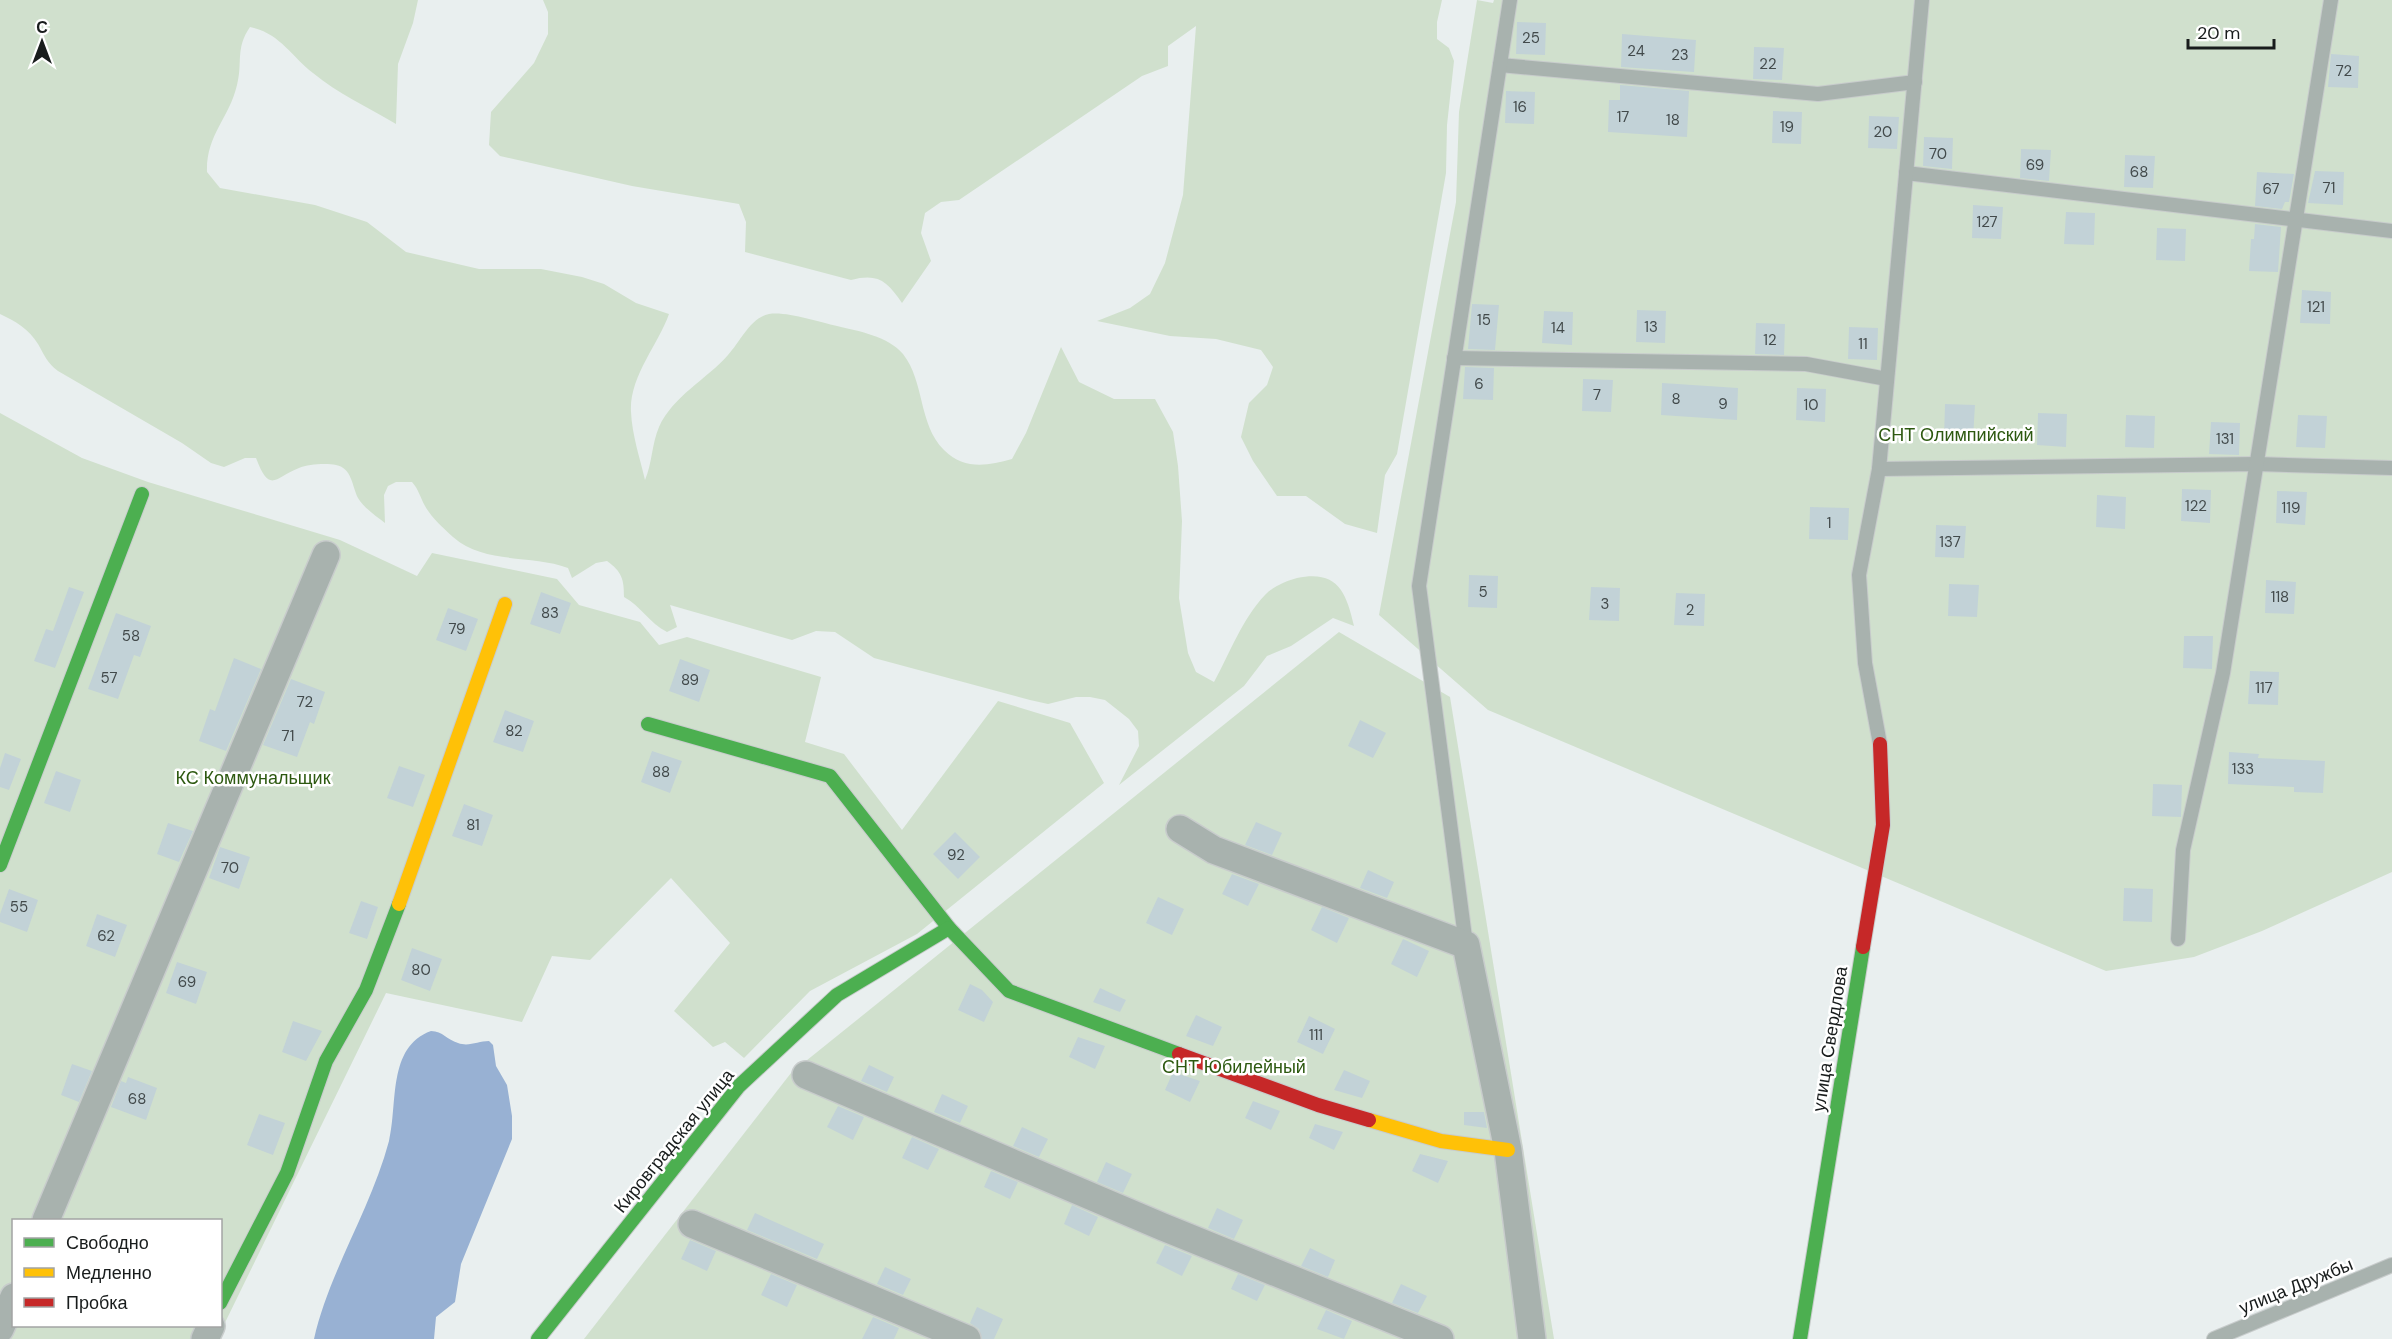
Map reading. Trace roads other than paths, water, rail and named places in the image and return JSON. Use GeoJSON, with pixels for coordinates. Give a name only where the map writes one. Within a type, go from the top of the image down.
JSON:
{"type":"FeatureCollection","features":[{"type":"Feature","properties":{"kind":"street"},"geometry":{"type":"LineString","coordinates":[[0,865],[142,494]]}},
{"type":"Feature","properties":{"kind":"street"},"geometry":{"type":"LineString","coordinates":[[47,1219],[326,555]]}},
{"type":"Feature","properties":{"kind":"street"},"geometry":{"type":"LineString","coordinates":[[222,1299],[287,1173],[326,1061],[366,990],[386,944],[505,604]]}},
{"type":"Feature","properties":{"kind":"street"},"geometry":{"type":"LineString","coordinates":[[648,724],[830,776],[949,928],[1009,991],[1318,1105],[1441,1141],[1508,1150]]}},
{"type":"Feature","properties":{"kind":"street","name":"улица Свердлова"},"geometry":{"type":"LineString","coordinates":[[1800,1339],[1883,825],[1880,744]]}},
{"type":"Feature","properties":{"kind":"street"},"geometry":{"type":"LineString","coordinates":[[1180,829],[1214,850],[1466,945],[1508,1150],[1532,1339]]}},
{"type":"Feature","properties":{"kind":"street","name":"Кировградская улица"},"geometry":{"type":"LineString","coordinates":[[545,1336],[739,1086],[837,995],[949,928]]}},
{"type":"Feature","properties":{"kind":"street"},"geometry":{"type":"LineString","coordinates":[[806,1075],[1163,1227],[1440,1339]]}},
{"type":"Feature","properties":{"kind":"street"},"geometry":{"type":"LineString","coordinates":[[692,1224],[967,1339]]}},
{"type":"Feature","properties":{"kind":"street"},"geometry":{"type":"LineString","coordinates":[[0,1329],[12,1302]]}},
{"type":"Feature","properties":{"kind":"lane"},"geometry":{"type":"LineString","coordinates":[[1466,945],[1419,586],[1510,0]]}},
{"type":"Feature","properties":{"kind":"lane"},"geometry":{"type":"LineString","coordinates":[[1880,744],[1865,663],[1859,575],[1879,470],[1923,0]]}},
{"type":"Feature","properties":{"kind":"lane"},"geometry":{"type":"LineString","coordinates":[[2178,939],[2183,850],[2223,673],[2331,0]]}},
{"type":"Feature","properties":{"kind":"lane"},"geometry":{"type":"LineString","coordinates":[[1500,65],[1818,94],[1915,82]]}},
{"type":"Feature","properties":{"kind":"lane"},"geometry":{"type":"LineString","coordinates":[[1906,173],[2392,231]]}},
{"type":"Feature","properties":{"kind":"lane"},"geometry":{"type":"LineString","coordinates":[[1455,358],[1806,364],[1887,380]]}},
{"type":"Feature","properties":{"kind":"lane"},"geometry":{"type":"LineString","coordinates":[[1879,470],[2256,464],[2392,468]]}},
{"type":"Feature","properties":{"kind":"lane","name":"улица Дружбы"},"geometry":{"type":"LineString","coordinates":[[2214,1339],[2392,1265]]}},
{"type":"Feature","properties":{"kind":"water"},"geometry":{"type":"Polygon","coordinates":[[[431,1031],[439,1032],[454,1042],[462,1044],[489,1041],[493,1045],[496,1066],[507,1085],[512,1116],[512,1139],[461,1264],[455,1302],[436,1317],[434,1339],[314,1339],[330,1289],[372,1191],[389,1141],[401,1063],[407,1050],[417,1039],[431,1031]]]}},
{"type":"Feature","properties":{"kind":"park label","name":"СНТ Олимпийский"},"geometry":{"type":"Point","coordinates":[1956,435]}},
{"type":"Feature","properties":{"kind":"park label","name":"КС Коммунальщик"},"geometry":{"type":"Point","coordinates":[253,778]}},
{"type":"Feature","properties":{"kind":"park label","name":"СНТ Юбилейный"},"geometry":{"type":"Point","coordinates":[1234,1067]}}]}
